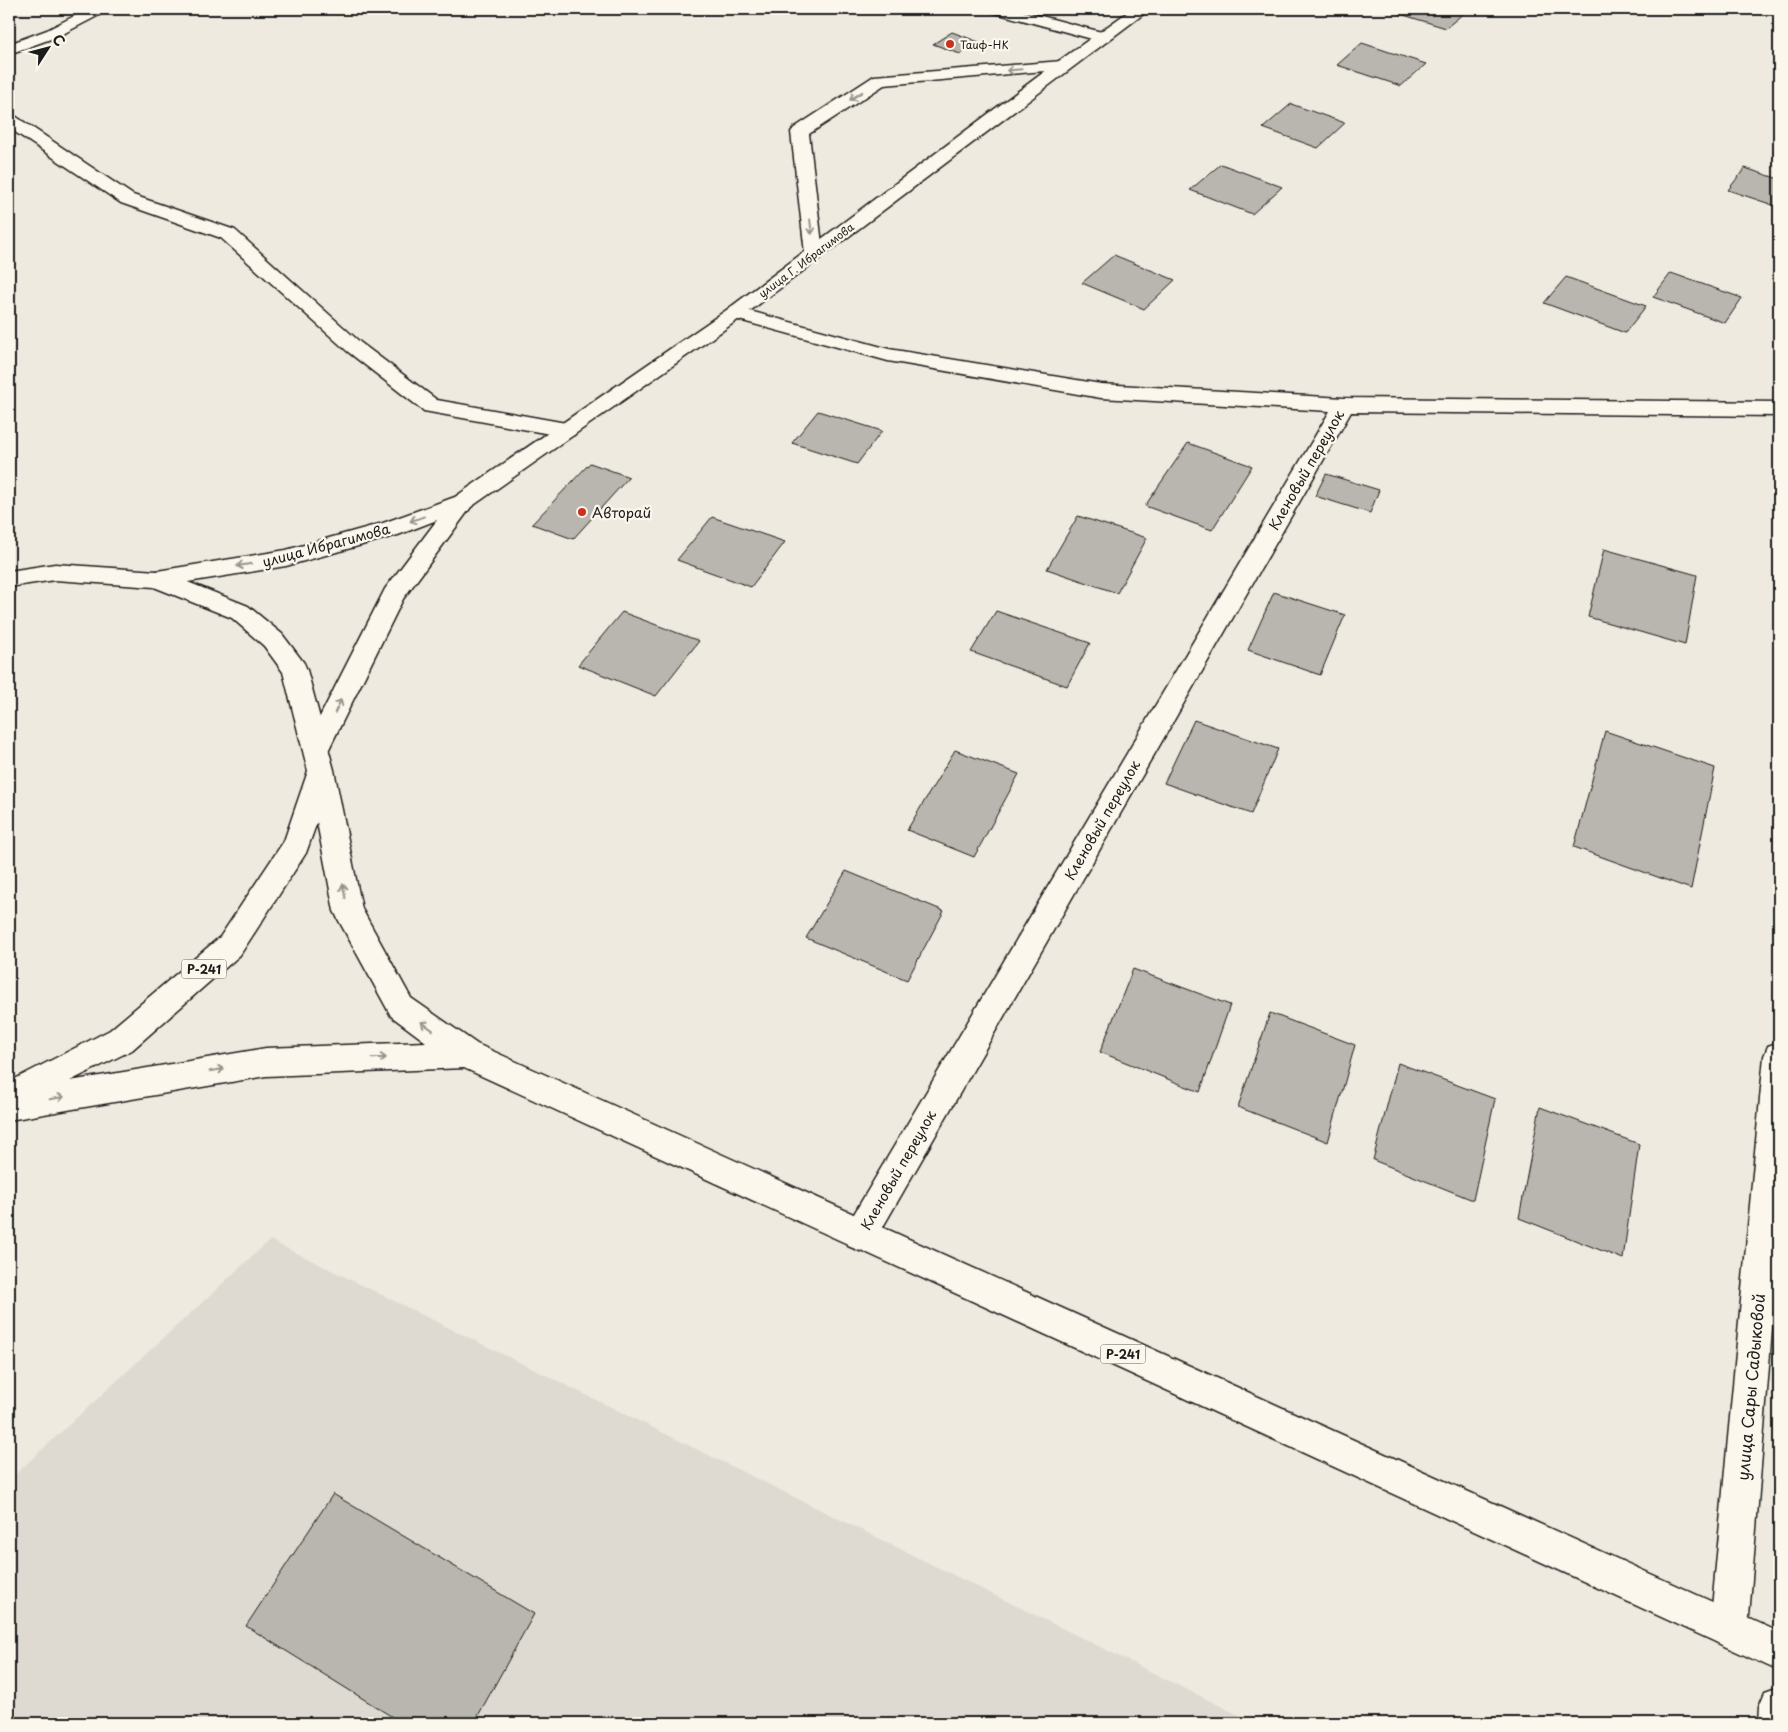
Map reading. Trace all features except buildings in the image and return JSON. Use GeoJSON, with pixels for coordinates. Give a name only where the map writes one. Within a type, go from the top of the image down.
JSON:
{"type":"FeatureCollection","features":[{"type":"Feature","properties":{"kind":"main road"},"geometry":{"type":"LineString","coordinates":[[9,49],[53,33],[99,9]]}},
{"type":"Feature","properties":{"kind":"main road"},"geometry":{"type":"LineString","coordinates":[[998,9],[1103,37]]}},
{"type":"Feature","properties":{"kind":"main road","name":"улица Г. Ибрагимова"},"geometry":{"type":"LineString","coordinates":[[463,502],[735,314],[1140,9]]}},
{"type":"Feature","properties":{"kind":"main road"},"geometry":{"type":"LineString","coordinates":[[814,254],[800,132],[880,80],[1062,66]]}},
{"type":"Feature","properties":{"kind":"main road"},"geometry":{"type":"LineString","coordinates":[[9,120],[127,199],[228,234],[354,346],[431,406],[566,430]]}},
{"type":"Feature","properties":{"kind":"main road"},"geometry":{"type":"LineString","coordinates":[[735,314],[888,355],[1101,391],[1344,406],[1779,409]]}},
{"type":"Feature","properties":{"kind":"main road","name":"Кленовый переулок"},"geometry":{"type":"LineString","coordinates":[[860,1235],[1344,406]]}},
{"type":"Feature","properties":{"kind":"main road"},"geometry":{"type":"LineString","coordinates":[[319,760],[393,595],[463,502]]}},
{"type":"Feature","properties":{"kind":"main road","name":"улица Ибрагимова"},"geometry":{"type":"LineString","coordinates":[[157,579],[286,558],[390,529],[463,502]]}},
{"type":"Feature","properties":{"kind":"main road"},"geometry":{"type":"LineString","coordinates":[[9,579],[55,572],[157,579],[240,612],[273,640],[295,670],[319,760],[348,911],[401,1007],[466,1054]]}},
{"type":"Feature","properties":{"kind":"main road","name":"Р-241"},"geometry":{"type":"LineString","coordinates":[[9,1097],[121,1040],[230,946],[296,845],[319,760]]}},
{"type":"Feature","properties":{"kind":"main road","name":"Р-241"},"geometry":{"type":"LineString","coordinates":[[9,1106],[266,1062],[466,1054],[1779,1652]]}},
{"type":"Feature","properties":{"kind":"main road","name":"улица Сары Садыковой"},"geometry":{"type":"LineString","coordinates":[[1729,1629],[1779,1056]]}},
{"type":"Feature","properties":{"kind":"main road"},"geometry":{"type":"LineString","coordinates":[[1778,1723],[1779,1706]]}},
{"type":"Feature","properties":{"kind":"shaded area"},"geometry":{"type":"Polygon","coordinates":[[[270,1240],[1255,1723],[9,1723],[9,1480],[270,1240]]]}},
{"type":"Feature","properties":{"kind":"place","name":"Таиф-НК"},"geometry":{"type":"Point","coordinates":[950,44]}},
{"type":"Feature","properties":{"kind":"place","name":"Авторай"},"geometry":{"type":"Point","coordinates":[582,512]}}]}
